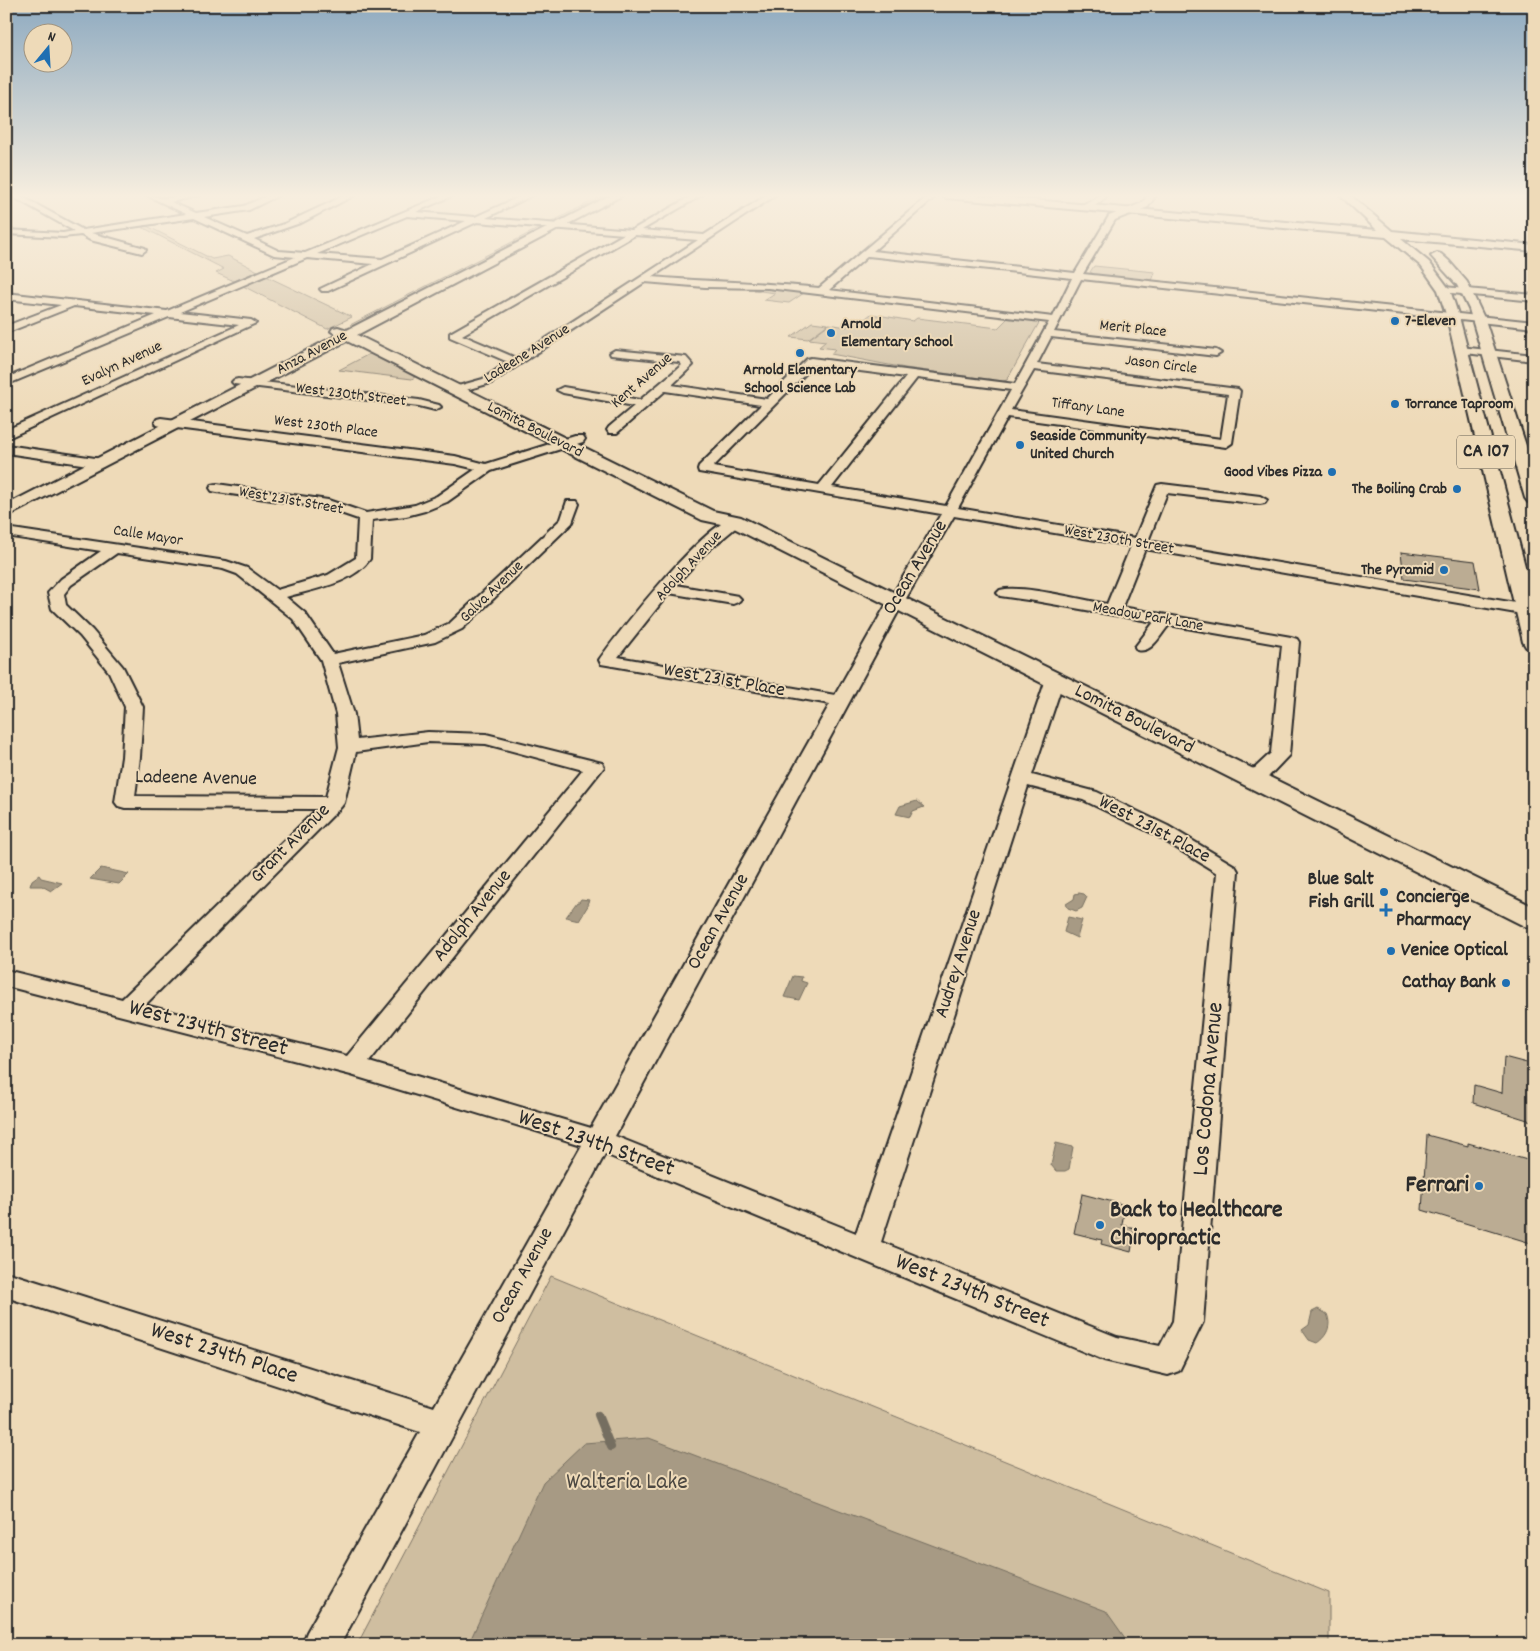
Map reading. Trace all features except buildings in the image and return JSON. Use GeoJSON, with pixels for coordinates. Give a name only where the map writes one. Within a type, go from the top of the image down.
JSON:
{"type":"FeatureCollection","features":[{"type":"Feature","properties":{"kind":"main road","name":"Anza Avenue"},"geometry":{"type":"LineString","coordinates":[[6,512],[94,462],[457,272]]}},
{"type":"Feature","properties":{"kind":"main road","name":"Anza Avenue"},"geometry":{"type":"LineString","coordinates":[[348,330],[465,272]]}},
{"type":"Feature","properties":{"kind":"main road","name":"CA 107"},"geometry":{"type":"LineString","coordinates":[[1431,272],[1444,290],[1453,317],[1460,350],[1530,610],[1534,642]]}},
{"type":"Feature","properties":{"kind":"main road","name":"CA 107"},"geometry":{"type":"LineString","coordinates":[[1452,272],[1467,289],[1479,320],[1534,498]]}},
{"type":"Feature","properties":{"kind":"main road"},"geometry":{"type":"LineString","coordinates":[[1467,289],[1470,280],[1468,272]]}},
{"type":"Feature","properties":{"kind":"main road","name":"Lomita Boulevard"},"geometry":{"type":"LineString","coordinates":[[348,330],[472,385],[727,512],[734,520]]}},
{"type":"Feature","properties":{"kind":"main road","name":"Lomita Boulevard"},"geometry":{"type":"LineString","coordinates":[[348,330],[455,390],[561,444],[708,516],[734,520],[1534,919]]}},
{"type":"Feature","properties":{"kind":"main road","name":"Anza Avenue"},"geometry":{"type":"LineString","coordinates":[[6,500],[94,462]]}},
{"type":"Feature","properties":{"kind":"street"},"geometry":{"type":"LineString","coordinates":[[6,382],[267,272]]}},
{"type":"Feature","properties":{"kind":"street"},"geometry":{"type":"LineString","coordinates":[[324,289],[360,272]]}},
{"type":"Feature","properties":{"kind":"street"},"geometry":{"type":"LineString","coordinates":[[517,362],[454,335],[563,272]]}},
{"type":"Feature","properties":{"kind":"street","name":"Ladeene Avenue"},"geometry":{"type":"LineString","coordinates":[[455,390],[487,381],[653,272]]}},
{"type":"Feature","properties":{"kind":"street"},"geometry":{"type":"LineString","coordinates":[[822,292],[845,272]]}},
{"type":"Feature","properties":{"kind":"street"},"geometry":{"type":"LineString","coordinates":[[1050,272],[1534,325]]}},
{"type":"Feature","properties":{"kind":"street","name":"Ocean Avenue"},"geometry":{"type":"LineString","coordinates":[[320,1645],[896,601],[950,511],[1056,320],[1080,272]]}},
{"type":"Feature","properties":{"kind":"street"},"geometry":{"type":"LineString","coordinates":[[644,278],[705,284],[768,285],[1056,320]]}},
{"type":"Feature","properties":{"kind":"street"},"geometry":{"type":"LineString","coordinates":[[1444,290],[1467,289],[1534,298]]}},
{"type":"Feature","properties":{"kind":"street"},"geometry":{"type":"LineString","coordinates":[[6,296],[169,314]]}},
{"type":"Feature","properties":{"kind":"street"},"geometry":{"type":"LineString","coordinates":[[6,330],[74,303]]}},
{"type":"Feature","properties":{"kind":"street","name":"Evalyn Avenue"},"geometry":{"type":"LineString","coordinates":[[6,435],[252,323],[169,314]]}},
{"type":"Feature","properties":{"kind":"street","name":"Merit Place"},"geometry":{"type":"LineString","coordinates":[[1048,334],[1216,353]]}},
{"type":"Feature","properties":{"kind":"street"},"geometry":{"type":"LineString","coordinates":[[1460,350],[1534,358]]}},
{"type":"Feature","properties":{"kind":"street","name":"Kent Avenue"},"geometry":{"type":"LineString","coordinates":[[613,430],[688,365],[682,359],[615,353]]}},
{"type":"Feature","properties":{"kind":"street"},"geometry":{"type":"LineString","coordinates":[[662,387],[768,403],[811,361],[1018,388]]}},
{"type":"Feature","properties":{"kind":"street","name":"Jason Circle"},"geometry":{"type":"LineString","coordinates":[[1030,366],[1234,391],[1226,443]]}},
{"type":"Feature","properties":{"kind":"street"},"geometry":{"type":"LineString","coordinates":[[823,489],[914,374]]}},
{"type":"Feature","properties":{"kind":"street","name":"West 230th Street"},"geometry":{"type":"LineString","coordinates":[[245,383],[419,403],[435,407]]}},
{"type":"Feature","properties":{"kind":"street"},"geometry":{"type":"LineString","coordinates":[[563,390],[642,404]]}},
{"type":"Feature","properties":{"kind":"street","name":"West 230th Street"},"geometry":{"type":"LineString","coordinates":[[768,403],[704,469],[1530,610]]}},
{"type":"Feature","properties":{"kind":"street"},"geometry":{"type":"LineString","coordinates":[[1082,424],[1090,411]]}},
{"type":"Feature","properties":{"kind":"street","name":"Tiffany Lane"},"geometry":{"type":"LineString","coordinates":[[1004,413],[1226,443]]}},
{"type":"Feature","properties":{"kind":"street","name":"West 230th Place"},"geometry":{"type":"LineString","coordinates":[[169,423],[455,460],[486,468]]}},
{"type":"Feature","properties":{"kind":"street"},"geometry":{"type":"LineString","coordinates":[[275,596],[338,576],[357,565],[363,559],[365,517],[406,512],[432,504],[442,500],[486,468],[579,439]]}},
{"type":"Feature","properties":{"kind":"street"},"geometry":{"type":"LineString","coordinates":[[6,449],[94,462]]}},
{"type":"Feature","properties":{"kind":"street","name":"West 231st Street"},"geometry":{"type":"LineString","coordinates":[[216,488],[328,504],[350,510],[365,517]]}},
{"type":"Feature","properties":{"kind":"street"},"geometry":{"type":"LineString","coordinates":[[1113,610],[1162,488],[1260,500]]}},
{"type":"Feature","properties":{"kind":"street","name":"Galva Avenue"},"geometry":{"type":"LineString","coordinates":[[329,660],[429,639],[456,626],[567,520],[572,504]]}},
{"type":"Feature","properties":{"kind":"street","name":"Adolph Avenue"},"geometry":{"type":"LineString","coordinates":[[607,660],[711,537],[734,520]]}},
{"type":"Feature","properties":{"kind":"street","name":"Calle Mayor"},"geometry":{"type":"LineString","coordinates":[[6,532],[226,565],[242,571],[275,596]]}},
{"type":"Feature","properties":{"kind":"street","name":"Ladeene Avenue"},"geometry":{"type":"LineString","coordinates":[[114,548],[66,582],[56,593],[58,606],[86,633],[117,671],[134,707],[131,757],[125,802],[334,803]]}},
{"type":"Feature","properties":{"kind":"street"},"geometry":{"type":"LineString","coordinates":[[666,588],[733,599]]}},
{"type":"Feature","properties":{"kind":"street","name":"Meadow Park Lane"},"geometry":{"type":"LineString","coordinates":[[1005,593],[1036,596],[1291,642],[1280,755],[1262,772],[1245,776]]}},
{"type":"Feature","properties":{"kind":"street","name":"Grant Avenue"},"geometry":{"type":"LineString","coordinates":[[128,1008],[334,803],[348,747],[345,714],[329,660],[298,616],[275,596]]}},
{"type":"Feature","properties":{"kind":"street"},"geometry":{"type":"LineString","coordinates":[[1144,647],[1164,620]]}},
{"type":"Feature","properties":{"kind":"street","name":"West 231st Place"},"geometry":{"type":"LineString","coordinates":[[607,660],[841,701]]}},
{"type":"Feature","properties":{"kind":"street","name":"Audrey Avenue"},"geometry":{"type":"LineString","coordinates":[[865,1249],[1051,691],[1053,680]]}},
{"type":"Feature","properties":{"kind":"street","name":"Adolph Avenue"},"geometry":{"type":"LineString","coordinates":[[348,747],[428,738],[460,737],[486,739],[596,767],[352,1066]]}},
{"type":"Feature","properties":{"kind":"street","name":"West 231st Place"},"geometry":{"type":"LineString","coordinates":[[1021,778],[1090,796],[1161,830],[1228,872]]}},
{"type":"Feature","properties":{"kind":"street","name":"Los Codona Avenue"},"geometry":{"type":"LineString","coordinates":[[1168,1361],[1188,1322],[1228,872]]}},
{"type":"Feature","properties":{"kind":"street","name":"West 234th Street"},"geometry":{"type":"LineString","coordinates":[[6,978],[352,1066],[598,1140],[1115,1350],[1168,1361]]}},
{"type":"Feature","properties":{"kind":"street","name":"West 234th Place"},"geometry":{"type":"LineString","coordinates":[[6,1284],[442,1424]]}},
{"type":"Feature","properties":{"kind":"green space"},"geometry":{"type":"Polygon","coordinates":[[[218,272],[255,272],[234,281],[216,273],[218,272]]]}},
{"type":"Feature","properties":{"kind":"green space"},"geometry":{"type":"Polygon","coordinates":[[[453,272],[469,272],[358,329],[350,325],[453,272]]]}},
{"type":"Feature","properties":{"kind":"green space"},"geometry":{"type":"Polygon","coordinates":[[[1090,272],[1155,272],[1152,281],[1096,275],[1090,272]]]}},
{"type":"Feature","properties":{"kind":"green space"},"geometry":{"type":"Polygon","coordinates":[[[266,276],[352,317],[327,329],[243,286],[266,276]]]}},
{"type":"Feature","properties":{"kind":"green space"},"geometry":{"type":"Polygon","coordinates":[[[758,288],[804,293],[789,303],[764,300],[775,293],[754,290],[758,288]]]}},
{"type":"Feature","properties":{"kind":"green space"},"geometry":{"type":"Polygon","coordinates":[[[871,314],[913,321],[917,318],[998,328],[1010,316],[1040,321],[1007,380],[1003,381],[905,368],[831,354],[835,349],[819,347],[826,341],[809,339],[829,324],[846,327],[854,321],[861,322],[871,314]]]}},
{"type":"Feature","properties":{"kind":"green space"},"geometry":{"type":"Polygon","coordinates":[[[812,322],[828,324],[808,339],[791,337],[812,322]]]}},
{"type":"Feature","properties":{"kind":"green space"},"geometry":{"type":"Polygon","coordinates":[[[371,353],[416,376],[412,379],[339,370],[371,353]]]}},
{"type":"Feature","properties":{"kind":"green space","name":"Walteria Lake"},"geometry":{"type":"Polygon","coordinates":[[[551,1276],[1329,1593],[1329,1645],[357,1645],[551,1276]]]}},
{"type":"Feature","properties":{"kind":"shaded area"},"geometry":{"type":"Polygon","coordinates":[[[917,801],[924,807],[913,811],[910,817],[896,814],[900,806],[917,801]]]}},
{"type":"Feature","properties":{"kind":"shaded area"},"geometry":{"type":"Polygon","coordinates":[[[101,868],[129,874],[119,884],[90,879],[101,868]]]}},
{"type":"Feature","properties":{"kind":"shaded area"},"geometry":{"type":"Polygon","coordinates":[[[39,875],[41,878],[62,883],[51,891],[42,886],[30,886],[32,880],[39,875]]]}},
{"type":"Feature","properties":{"kind":"shaded area"},"geometry":{"type":"Polygon","coordinates":[[[1079,893],[1087,897],[1082,908],[1076,911],[1068,908],[1066,904],[1074,899],[1075,894],[1079,893]]]}},
{"type":"Feature","properties":{"kind":"shaded area"},"geometry":{"type":"Polygon","coordinates":[[[581,899],[589,900],[587,904],[589,904],[579,920],[566,917],[577,902],[581,899]]]}},
{"type":"Feature","properties":{"kind":"shaded area"},"geometry":{"type":"Polygon","coordinates":[[[1068,917],[1082,920],[1077,938],[1064,932],[1068,917]]]}},
{"type":"Feature","properties":{"kind":"shaded area"},"geometry":{"type":"Polygon","coordinates":[[[793,976],[802,977],[801,981],[807,983],[799,1000],[784,997],[793,976]]]}},
{"type":"Feature","properties":{"kind":"shaded area"},"geometry":{"type":"Polygon","coordinates":[[[1056,1143],[1073,1147],[1069,1169],[1065,1171],[1056,1171],[1051,1165],[1056,1143]]]}},
{"type":"Feature","properties":{"kind":"shaded area"},"geometry":{"type":"Polygon","coordinates":[[[1318,1309],[1327,1314],[1329,1327],[1326,1334],[1317,1343],[1309,1340],[1302,1330],[1309,1325],[1312,1312],[1318,1309]]]}},
{"type":"Feature","properties":{"kind":"shaded area","name":"Walteria Lake"},"geometry":{"type":"Polygon","coordinates":[[[649,1438],[1106,1611],[1130,1645],[468,1645],[543,1482],[584,1443],[649,1438]]]}},
{"type":"Feature","properties":{"kind":"waterway"},"geometry":{"type":"LineString","coordinates":[[598,1415],[611,1447]]}},
{"type":"Feature","properties":{"kind":"place","name":"7-Eleven"},"geometry":{"type":"Point","coordinates":[1395,321]}},
{"type":"Feature","properties":{"kind":"place","name":"Arnold Elementary School"},"geometry":{"type":"Point","coordinates":[831,333]}},
{"type":"Feature","properties":{"kind":"place","name":"Arnold Elementary School Science Lab"},"geometry":{"type":"Point","coordinates":[800,353]}},
{"type":"Feature","properties":{"kind":"place","name":"Torrance Taproom"},"geometry":{"type":"Point","coordinates":[1395,404]}},
{"type":"Feature","properties":{"kind":"place","name":"Seaside Community United Church"},"geometry":{"type":"Point","coordinates":[1020,445]}},
{"type":"Feature","properties":{"kind":"place","name":"Good Vibes Pizza"},"geometry":{"type":"Point","coordinates":[1332,472]}},
{"type":"Feature","properties":{"kind":"place","name":"The Boiling Crab"},"geometry":{"type":"Point","coordinates":[1457,489]}},
{"type":"Feature","properties":{"kind":"place","name":"The Pyramid"},"geometry":{"type":"Point","coordinates":[1444,570]}},
{"type":"Feature","properties":{"kind":"place","name":"Blue Salt Fish Grill"},"geometry":{"type":"Point","coordinates":[1384,892]}},
{"type":"Feature","properties":{"kind":"place","name":"Concierge Pharmacy"},"geometry":{"type":"Point","coordinates":[1386,910]}},
{"type":"Feature","properties":{"kind":"place","name":"Venice Optical"},"geometry":{"type":"Point","coordinates":[1391,951]}},
{"type":"Feature","properties":{"kind":"place","name":"Cathay Bank"},"geometry":{"type":"Point","coordinates":[1506,983]}},
{"type":"Feature","properties":{"kind":"place","name":"Ferrari"},"geometry":{"type":"Point","coordinates":[1479,1186]}},
{"type":"Feature","properties":{"kind":"place","name":"Back to Healthcare Chiropractic"},"geometry":{"type":"Point","coordinates":[1100,1225]}}]}
